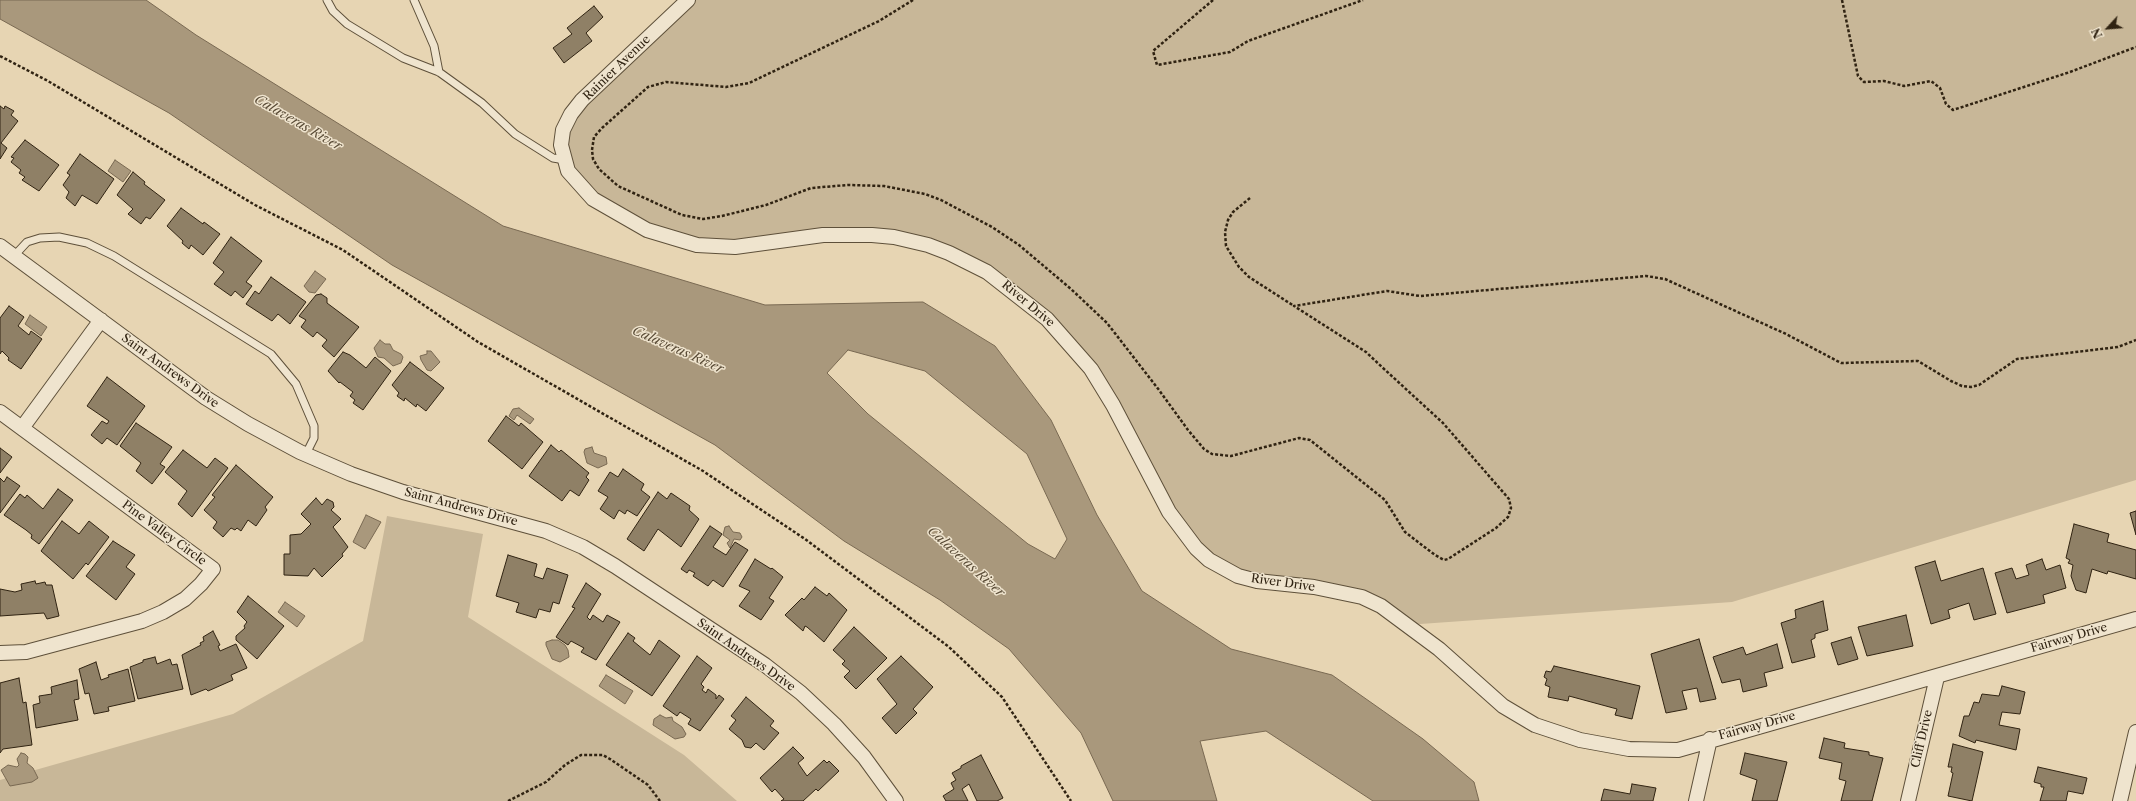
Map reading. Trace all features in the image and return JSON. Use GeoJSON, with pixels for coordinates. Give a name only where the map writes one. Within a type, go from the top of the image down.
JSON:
{"type":"FeatureCollection","features":[{"type":"Feature","properties":{"kind":"street","name":"Rainier Avenue"},"geometry":{"type":"LineString","coordinates":[[561,145],[566,125],[571,114],[582,100],[688,0]]}},
{"type":"Feature","properties":{"kind":"street","name":"River Drive"},"geometry":{"type":"LineString","coordinates":[[561,145],[568,171],[593,199],[631,222],[681,241],[714,247],[735,247],[823,235],[894,237],[928,245],[950,253],[987,272],[1047,319],[1087,363],[1114,405],[1169,512],[1191,542],[1209,560],[1238,576],[1257,581],[1314,587],[1362,597],[1381,606],[1406,624]]}},
{"type":"Feature","properties":{"kind":"street","name":"Saint Andrews Drive"},"geometry":{"type":"LineString","coordinates":[[0,246],[206,398],[248,424],[306,454],[351,474],[403,492],[546,531],[583,547],[615,566],[765,665],[801,693],[834,724],[864,757],[896,801]]}},
{"type":"Feature","properties":{"kind":"street"},"geometry":{"type":"LineString","coordinates":[[22,428],[101,320]]}},
{"type":"Feature","properties":{"kind":"street","name":"Pine Valley Circle"},"geometry":{"type":"LineString","coordinates":[[0,412],[213,569],[201,584],[185,599],[163,612],[142,621],[26,652],[0,653]]}},
{"type":"Feature","properties":{"kind":"street","name":"Fairway Drive"},"geometry":{"type":"LineString","coordinates":[[1406,624],[1439,649],[1503,706],[1535,724],[1580,740],[1629,749],[1678,750],[1696,746],[1710,739],[1937,677],[2136,619]]}},
{"type":"Feature","properties":{"kind":"street","name":"Cliff Drive"},"geometry":{"type":"LineString","coordinates":[[1908,801],[1937,677]]}},
{"type":"Feature","properties":{"kind":"street"},"geometry":{"type":"LineString","coordinates":[[2120,801],[2136,732]]}},
{"type":"Feature","properties":{"kind":"street"},"geometry":{"type":"LineString","coordinates":[[1696,801],[1710,739]]}},
{"type":"Feature","properties":{"kind":"lane"},"geometry":{"type":"LineString","coordinates":[[327,0],[333,12],[347,24],[379,45],[403,58],[439,72],[482,103],[520,138],[553,158],[565,160]]}},
{"type":"Feature","properties":{"kind":"lane"},"geometry":{"type":"LineString","coordinates":[[414,0],[434,46],[439,72]]}},
{"type":"Feature","properties":{"kind":"lane"},"geometry":{"type":"LineString","coordinates":[[14,256],[27,242],[40,238],[59,236],[87,243],[114,256],[271,354],[296,384],[314,426],[314,438],[306,454]]}},
{"type":"Feature","properties":{"kind":"path"},"geometry":{"type":"LineString","coordinates":[[912,0],[879,21],[749,84],[726,87],[666,82],[648,87],[602,128],[594,138],[592,150],[593,159],[604,174],[618,186],[682,215],[703,219],[766,205],[811,188],[848,185],[884,186],[925,194],[941,200],[992,227],[1019,245],[1070,289],[1107,324],[1159,390],[1188,430],[1212,454],[1231,456],[1299,438],[1310,440],[1385,500],[1405,532],[1435,555],[1444,560],[1448,559],[1496,528],[1508,517],[1511,508],[1509,499],[1443,423],[1366,352],[1249,277],[1239,267],[1226,246],[1225,232],[1228,220],[1233,212],[1250,198]]}},
{"type":"Feature","properties":{"kind":"path"},"geometry":{"type":"LineString","coordinates":[[1213,0],[1153,51],[1157,65],[1230,52],[1248,42],[1363,0]]}},
{"type":"Feature","properties":{"kind":"path"},"geometry":{"type":"LineString","coordinates":[[1842,0],[1858,76],[1864,82],[1884,81],[1904,86],[1931,81],[1940,88],[1946,104],[1953,110],[2070,72],[2136,47]]}},
{"type":"Feature","properties":{"kind":"path"},"geometry":{"type":"LineString","coordinates":[[0,56],[48,81],[255,205],[343,250],[478,342],[703,471],[806,539],[949,646],[1002,697],[1071,801]]}},
{"type":"Feature","properties":{"kind":"path"},"geometry":{"type":"LineString","coordinates":[[1294,306],[1387,291],[1420,296],[1646,276],[1665,279],[1786,334],[1841,363],[1918,360],[1951,381],[1962,386],[1971,387],[1979,385],[2017,359],[2111,348],[2136,340]]}},
{"type":"Feature","properties":{"kind":"path"},"geometry":{"type":"LineString","coordinates":[[508,801],[546,782],[565,764],[581,755],[603,756],[610,759],[648,785],[660,801]]}},
{"type":"Feature","properties":{"kind":"shaded area"},"geometry":{"type":"Polygon","coordinates":[[[688,0],[2136,0],[2136,480],[1732,602],[1406,625],[1362,597],[1257,581],[1209,560],[1169,512],[1091,369],[987,272],[894,237],[681,241],[610,210],[568,171],[563,130],[582,100],[688,0]]]}},
{"type":"Feature","properties":{"kind":"shaded area"},"geometry":{"type":"Polygon","coordinates":[[[387,516],[483,534],[468,617],[684,755],[737,801],[0,801],[0,780],[233,714],[363,641],[387,516]]]}},
{"type":"Feature","properties":{"kind":"water","name":"Calaveras River"},"geometry":{"type":"Polygon","coordinates":[[[0,0],[146,0],[196,35],[503,226],[765,305],[923,302],[995,346],[1051,420],[1097,515],[1142,591],[1231,649],[1332,675],[1423,739],[1474,782],[1479,801],[1373,801],[1266,731],[1200,741],[1217,801],[1113,801],[1081,733],[1009,649],[940,600],[844,541],[715,445],[392,265],[169,113],[0,19],[0,0]],[[848,350],[827,373],[868,414],[1028,544],[1055,559],[1067,539],[1027,454],[925,371],[848,350]]]}},
{"type":"Feature","properties":{"kind":"water"},"geometry":{"type":"Polygon","coordinates":[[[115,160],[131,171],[123,182],[108,171],[115,160]]]}},
{"type":"Feature","properties":{"kind":"water"},"geometry":{"type":"Polygon","coordinates":[[[315,271],[326,279],[315,293],[309,292],[304,286],[315,271]]]}},
{"type":"Feature","properties":{"kind":"water"},"geometry":{"type":"Polygon","coordinates":[[[30,315],[47,327],[41,336],[25,324],[30,315]]]}},
{"type":"Feature","properties":{"kind":"water"},"geometry":{"type":"Polygon","coordinates":[[[380,340],[385,344],[390,344],[393,350],[401,354],[403,357],[401,363],[393,366],[384,358],[378,357],[374,348],[380,340]]]}},
{"type":"Feature","properties":{"kind":"water"},"geometry":{"type":"Polygon","coordinates":[[[427,351],[431,351],[440,362],[431,371],[427,370],[420,356],[427,354],[427,351]]]}},
{"type":"Feature","properties":{"kind":"water"},"geometry":{"type":"Polygon","coordinates":[[[519,408],[534,419],[530,424],[517,415],[514,420],[509,416],[513,409],[519,408]]]}},
{"type":"Feature","properties":{"kind":"water"},"geometry":{"type":"Polygon","coordinates":[[[592,447],[594,453],[606,457],[607,464],[598,468],[587,463],[584,452],[585,449],[592,447]]]}},
{"type":"Feature","properties":{"kind":"water"},"geometry":{"type":"Polygon","coordinates":[[[366,515],[381,522],[365,549],[353,542],[366,515]]]}},
{"type":"Feature","properties":{"kind":"water"},"geometry":{"type":"Polygon","coordinates":[[[729,526],[733,532],[740,533],[742,537],[740,540],[734,539],[730,548],[727,543],[730,540],[723,535],[725,527],[729,526]]]}},
{"type":"Feature","properties":{"kind":"water"},"geometry":{"type":"Polygon","coordinates":[[[285,602],[305,616],[297,627],[278,612],[285,602]]]}},
{"type":"Feature","properties":{"kind":"water"},"geometry":{"type":"Polygon","coordinates":[[[558,640],[565,645],[568,650],[569,657],[560,662],[552,659],[546,642],[558,640]]]}},
{"type":"Feature","properties":{"kind":"water"},"geometry":{"type":"Polygon","coordinates":[[[606,675],[633,691],[625,704],[599,686],[606,675]]]}},
{"type":"Feature","properties":{"kind":"water"},"geometry":{"type":"Polygon","coordinates":[[[660,715],[666,718],[672,717],[673,721],[682,727],[686,734],[684,737],[675,739],[653,725],[654,719],[660,715]]]}},
{"type":"Feature","properties":{"kind":"water"},"geometry":{"type":"Polygon","coordinates":[[[21,753],[28,757],[27,763],[33,768],[38,778],[32,782],[10,786],[1,770],[8,765],[17,767],[19,765],[17,759],[21,753]]]}},
{"type":"Feature","properties":{"kind":"building"},"geometry":{"type":"Polygon","coordinates":[[[594,6],[603,17],[586,33],[592,41],[564,63],[553,48],[572,34],[567,28],[594,6]]]}},
{"type":"Feature","properties":{"kind":"building"},"geometry":{"type":"Polygon","coordinates":[[[0,106],[4,109],[5,106],[14,111],[11,115],[18,121],[1,143],[7,148],[0,159],[0,106]]]}},
{"type":"Feature","properties":{"kind":"building"},"geometry":{"type":"Polygon","coordinates":[[[25,140],[59,165],[39,191],[22,180],[25,177],[19,173],[21,170],[11,162],[14,158],[11,157],[25,140]]]}},
{"type":"Feature","properties":{"kind":"building"},"geometry":{"type":"Polygon","coordinates":[[[80,154],[114,179],[97,204],[82,195],[75,206],[66,198],[69,192],[63,185],[70,175],[67,173],[80,154]]]}},
{"type":"Feature","properties":{"kind":"building"},"geometry":{"type":"Polygon","coordinates":[[[133,172],[145,182],[144,184],[165,200],[150,219],[146,217],[141,224],[128,214],[133,209],[117,195],[133,172]]]}},
{"type":"Feature","properties":{"kind":"building"},"geometry":{"type":"Polygon","coordinates":[[[181,208],[220,234],[203,255],[191,245],[189,249],[167,226],[181,208]]]}},
{"type":"Feature","properties":{"kind":"building"},"geometry":{"type":"Polygon","coordinates":[[[231,237],[262,261],[246,282],[252,286],[243,298],[235,291],[231,296],[214,284],[224,272],[213,263],[231,237]]]}},
{"type":"Feature","properties":{"kind":"building"},"geometry":{"type":"Polygon","coordinates":[[[271,277],[306,302],[290,324],[278,314],[272,321],[246,304],[255,291],[259,294],[271,277]]]}},
{"type":"Feature","properties":{"kind":"building"},"geometry":{"type":"Polygon","coordinates":[[[321,294],[327,298],[327,303],[359,327],[334,357],[322,346],[327,340],[317,332],[313,337],[301,327],[306,320],[299,316],[316,295],[321,294]]]}},
{"type":"Feature","properties":{"kind":"building"},"geometry":{"type":"Polygon","coordinates":[[[9,306],[24,317],[18,326],[29,335],[31,331],[42,339],[21,369],[8,360],[9,358],[2,351],[0,354],[0,318],[9,306]]]}},
{"type":"Feature","properties":{"kind":"building"},"geometry":{"type":"Polygon","coordinates":[[[343,352],[350,355],[366,368],[375,357],[391,371],[363,410],[353,403],[355,400],[350,396],[353,392],[340,382],[339,383],[328,371],[343,352]]]}},
{"type":"Feature","properties":{"kind":"building"},"geometry":{"type":"Polygon","coordinates":[[[410,362],[444,388],[426,411],[417,404],[416,407],[405,398],[404,401],[397,396],[399,393],[392,385],[410,362]]]}},
{"type":"Feature","properties":{"kind":"building"},"geometry":{"type":"Polygon","coordinates":[[[107,377],[145,406],[117,445],[107,438],[102,444],[91,435],[102,421],[107,424],[109,421],[87,406],[107,377]]]}},
{"type":"Feature","properties":{"kind":"building"},"geometry":{"type":"Polygon","coordinates":[[[506,416],[519,426],[521,423],[543,442],[522,469],[488,441],[506,416]]]}},
{"type":"Feature","properties":{"kind":"building"},"geometry":{"type":"Polygon","coordinates":[[[136,423],[172,447],[160,464],[165,467],[152,484],[136,471],[141,463],[120,446],[136,423]]]}},
{"type":"Feature","properties":{"kind":"building"},"geometry":{"type":"Polygon","coordinates":[[[551,445],[559,452],[561,450],[589,473],[586,477],[589,480],[579,496],[570,490],[562,501],[529,476],[551,445]]]}},
{"type":"Feature","properties":{"kind":"building"},"geometry":{"type":"Polygon","coordinates":[[[0,448],[12,457],[0,473],[0,448]]]}},
{"type":"Feature","properties":{"kind":"building"},"geometry":{"type":"Polygon","coordinates":[[[183,450],[207,468],[215,458],[228,468],[192,517],[178,504],[187,491],[165,472],[183,450]]]}},
{"type":"Feature","properties":{"kind":"building"},"geometry":{"type":"Polygon","coordinates":[[[236,465],[273,497],[265,507],[267,510],[256,526],[248,520],[241,531],[237,528],[235,530],[231,528],[223,537],[213,528],[217,522],[204,510],[215,497],[212,495],[236,465]]]}},
{"type":"Feature","properties":{"kind":"building"},"geometry":{"type":"Polygon","coordinates":[[[623,469],[644,484],[641,490],[650,497],[637,516],[627,510],[625,514],[619,510],[614,519],[600,509],[608,497],[598,491],[610,472],[618,477],[623,469]]]}},
{"type":"Feature","properties":{"kind":"building"},"geometry":{"type":"Polygon","coordinates":[[[7,477],[20,486],[0,513],[0,478],[4,482],[7,477]]]}},
{"type":"Feature","properties":{"kind":"building"},"geometry":{"type":"Polygon","coordinates":[[[58,489],[73,500],[39,544],[31,538],[32,535],[26,530],[4,515],[20,494],[25,498],[27,495],[43,509],[58,489]]]}},
{"type":"Feature","properties":{"kind":"building"},"geometry":{"type":"Polygon","coordinates":[[[658,492],[667,499],[671,493],[690,506],[689,510],[699,519],[681,547],[658,529],[644,551],[627,539],[658,492]]]}},
{"type":"Feature","properties":{"kind":"building"},"geometry":{"type":"Polygon","coordinates":[[[316,498],[322,505],[327,499],[333,502],[334,507],[331,510],[341,519],[333,527],[348,547],[342,554],[343,556],[322,577],[314,568],[308,576],[284,575],[284,554],[290,554],[290,535],[301,534],[311,524],[301,514],[316,498]]]}},
{"type":"Feature","properties":{"kind":"building"},"geometry":{"type":"Polygon","coordinates":[[[2136,511],[2136,535],[2130,513],[2136,511]]]}},
{"type":"Feature","properties":{"kind":"building"},"geometry":{"type":"Polygon","coordinates":[[[62,521],[79,534],[89,521],[109,537],[88,565],[86,563],[73,579],[41,551],[62,521]]]}},
{"type":"Feature","properties":{"kind":"building"},"geometry":{"type":"Polygon","coordinates":[[[2074,524],[2109,534],[2107,542],[2136,550],[2136,579],[2108,571],[2107,574],[2092,569],[2086,593],[2076,590],[2071,576],[2073,565],[2068,563],[2070,560],[2066,558],[2074,524]]]}},
{"type":"Feature","properties":{"kind":"building"},"geometry":{"type":"Polygon","coordinates":[[[710,526],[722,534],[713,547],[726,555],[735,542],[748,550],[723,587],[713,580],[708,586],[693,576],[695,573],[689,570],[687,573],[681,569],[710,526]]]}},
{"type":"Feature","properties":{"kind":"building"},"geometry":{"type":"Polygon","coordinates":[[[113,541],[135,555],[126,567],[135,574],[116,600],[86,576],[113,541]]]}},
{"type":"Feature","properties":{"kind":"building"},"geometry":{"type":"Polygon","coordinates":[[[508,555],[537,564],[534,576],[543,579],[547,568],[568,575],[559,604],[553,602],[550,612],[539,609],[536,618],[516,612],[519,603],[496,596],[508,555]]]}},
{"type":"Feature","properties":{"kind":"building"},"geometry":{"type":"Polygon","coordinates":[[[755,559],[771,569],[772,568],[783,577],[769,598],[774,601],[761,620],[739,606],[750,591],[739,586],[755,559]]]}},
{"type":"Feature","properties":{"kind":"building"},"geometry":{"type":"Polygon","coordinates":[[[2042,559],[2046,570],[2060,565],[2066,588],[2043,595],[2045,603],[2007,613],[1995,573],[2012,568],[2016,579],[2029,575],[2026,565],[2042,559]]]}},
{"type":"Feature","properties":{"kind":"building"},"geometry":{"type":"Polygon","coordinates":[[[1935,561],[1941,581],[1983,568],[1996,614],[1974,620],[1969,603],[1948,610],[1950,618],[1931,624],[1915,567],[1935,561]]]}},
{"type":"Feature","properties":{"kind":"building"},"geometry":{"type":"Polygon","coordinates":[[[35,581],[36,584],[45,582],[46,585],[52,585],[59,616],[47,619],[44,613],[0,616],[0,589],[15,592],[22,590],[21,584],[35,581]]]}},
{"type":"Feature","properties":{"kind":"building"},"geometry":{"type":"Polygon","coordinates":[[[586,583],[601,594],[587,617],[590,620],[593,615],[603,622],[607,615],[620,622],[596,660],[581,652],[584,648],[571,641],[568,645],[556,637],[575,608],[572,607],[586,583]]]}},
{"type":"Feature","properties":{"kind":"building"},"geometry":{"type":"Polygon","coordinates":[[[815,587],[827,596],[829,593],[847,610],[824,642],[807,627],[805,626],[803,631],[785,615],[802,598],[804,600],[815,587]]]}},
{"type":"Feature","properties":{"kind":"building"},"geometry":{"type":"Polygon","coordinates":[[[248,596],[284,626],[257,659],[236,640],[236,636],[245,628],[244,626],[247,622],[237,612],[248,596]]]}},
{"type":"Feature","properties":{"kind":"building"},"geometry":{"type":"Polygon","coordinates":[[[1823,601],[1828,630],[1815,634],[1815,638],[1811,640],[1815,657],[1792,663],[1781,623],[1796,618],[1795,610],[1823,601]]]}},
{"type":"Feature","properties":{"kind":"building"},"geometry":{"type":"Polygon","coordinates":[[[1906,615],[1913,646],[1867,656],[1858,627],[1906,615]]]}},
{"type":"Feature","properties":{"kind":"building"},"geometry":{"type":"Polygon","coordinates":[[[854,627],[887,658],[856,689],[844,677],[850,671],[842,664],[845,661],[833,650],[854,627]]]}},
{"type":"Feature","properties":{"kind":"building"},"geometry":{"type":"Polygon","coordinates":[[[213,631],[220,645],[218,646],[220,651],[236,644],[247,668],[231,675],[233,680],[208,691],[206,689],[191,695],[182,655],[201,645],[200,643],[204,641],[203,637],[213,631]]]}},
{"type":"Feature","properties":{"kind":"building"},"geometry":{"type":"Polygon","coordinates":[[[628,633],[635,638],[633,641],[650,655],[659,640],[680,656],[652,696],[606,665],[628,633]]]}},
{"type":"Feature","properties":{"kind":"building"},"geometry":{"type":"Polygon","coordinates":[[[1851,637],[1858,659],[1838,665],[1831,643],[1851,637]]]}},
{"type":"Feature","properties":{"kind":"building"},"geometry":{"type":"Polygon","coordinates":[[[1699,639],[1716,699],[1700,702],[1697,688],[1682,691],[1687,709],[1666,713],[1651,654],[1699,639]]]}},
{"type":"Feature","properties":{"kind":"building"},"geometry":{"type":"Polygon","coordinates":[[[1777,644],[1783,668],[1764,673],[1767,686],[1743,692],[1740,679],[1722,683],[1713,657],[1743,647],[1746,655],[1777,644]]]}},
{"type":"Feature","properties":{"kind":"building"},"geometry":{"type":"Polygon","coordinates":[[[697,656],[712,668],[701,684],[704,687],[702,690],[706,693],[708,689],[716,695],[716,699],[719,695],[724,699],[700,731],[688,724],[691,719],[680,712],[677,716],[663,706],[697,656]]]}},
{"type":"Feature","properties":{"kind":"building"},"geometry":{"type":"Polygon","coordinates":[[[901,656],[933,687],[913,709],[917,713],[896,734],[882,718],[897,704],[877,679],[901,656]]]}},
{"type":"Feature","properties":{"kind":"building"},"geometry":{"type":"Polygon","coordinates":[[[155,657],[157,664],[170,659],[172,665],[177,664],[183,689],[138,699],[130,667],[143,662],[143,660],[155,657]]]}},
{"type":"Feature","properties":{"kind":"building"},"geometry":{"type":"Polygon","coordinates":[[[96,662],[101,680],[109,677],[108,675],[128,669],[135,701],[108,707],[109,711],[94,714],[89,693],[85,694],[79,669],[96,662]]]}},
{"type":"Feature","properties":{"kind":"building"},"geometry":{"type":"Polygon","coordinates":[[[1554,666],[1640,686],[1632,719],[1615,715],[1617,709],[1569,696],[1568,701],[1548,697],[1550,687],[1545,685],[1547,679],[1544,677],[1546,671],[1551,672],[1554,666]]]}},
{"type":"Feature","properties":{"kind":"building"},"geometry":{"type":"Polygon","coordinates":[[[19,678],[23,703],[26,702],[32,745],[3,749],[0,753],[0,683],[19,678]]]}},
{"type":"Feature","properties":{"kind":"building"},"geometry":{"type":"Polygon","coordinates":[[[77,680],[79,699],[74,700],[78,720],[36,728],[33,705],[40,703],[39,696],[52,694],[51,687],[77,680]]]}},
{"type":"Feature","properties":{"kind":"building"},"geometry":{"type":"Polygon","coordinates":[[[2002,686],[2025,692],[2020,714],[2002,712],[1999,725],[2020,729],[2016,750],[1976,740],[1975,743],[1959,736],[1964,716],[1969,716],[1974,702],[1979,703],[1982,694],[1999,696],[2002,686]]]}},
{"type":"Feature","properties":{"kind":"building"},"geometry":{"type":"Polygon","coordinates":[[[746,697],[774,721],[770,726],[779,733],[764,750],[756,743],[751,748],[745,747],[742,740],[729,729],[736,720],[731,716],[746,697]]]}},
{"type":"Feature","properties":{"kind":"building"},"geometry":{"type":"Polygon","coordinates":[[[1824,738],[1845,743],[1844,748],[1869,752],[1869,755],[1883,758],[1872,801],[1841,801],[1846,781],[1839,779],[1842,763],[1819,758],[1824,738]]]}},
{"type":"Feature","properties":{"kind":"building"},"geometry":{"type":"Polygon","coordinates":[[[1953,744],[1983,752],[1972,801],[1948,796],[1953,773],[1951,772],[1952,767],[1948,767],[1953,744]]]}},
{"type":"Feature","properties":{"kind":"building"},"geometry":{"type":"Polygon","coordinates":[[[793,747],[804,758],[798,763],[807,776],[824,760],[827,763],[829,761],[839,771],[818,791],[816,789],[803,801],[781,801],[784,799],[775,789],[772,792],[760,778],[793,747]]]}},
{"type":"Feature","properties":{"kind":"building"},"geometry":{"type":"Polygon","coordinates":[[[1745,753],[1787,762],[1777,801],[1752,801],[1757,780],[1740,774],[1745,753]]]}},
{"type":"Feature","properties":{"kind":"building"},"geometry":{"type":"Polygon","coordinates":[[[981,755],[1003,798],[997,801],[977,801],[969,784],[962,789],[968,801],[946,801],[943,796],[954,789],[951,783],[956,780],[952,773],[961,768],[961,766],[981,755]]]}},
{"type":"Feature","properties":{"kind":"building"},"geometry":{"type":"Polygon","coordinates":[[[2038,767],[2087,778],[2083,794],[2068,791],[2066,801],[2040,801],[2044,787],[2041,787],[2041,784],[2034,782],[2038,767]]]}},
{"type":"Feature","properties":{"kind":"building"},"geometry":{"type":"Polygon","coordinates":[[[1632,784],[1656,788],[1653,801],[1601,801],[1604,789],[1630,794],[1632,784]]]}}]}
